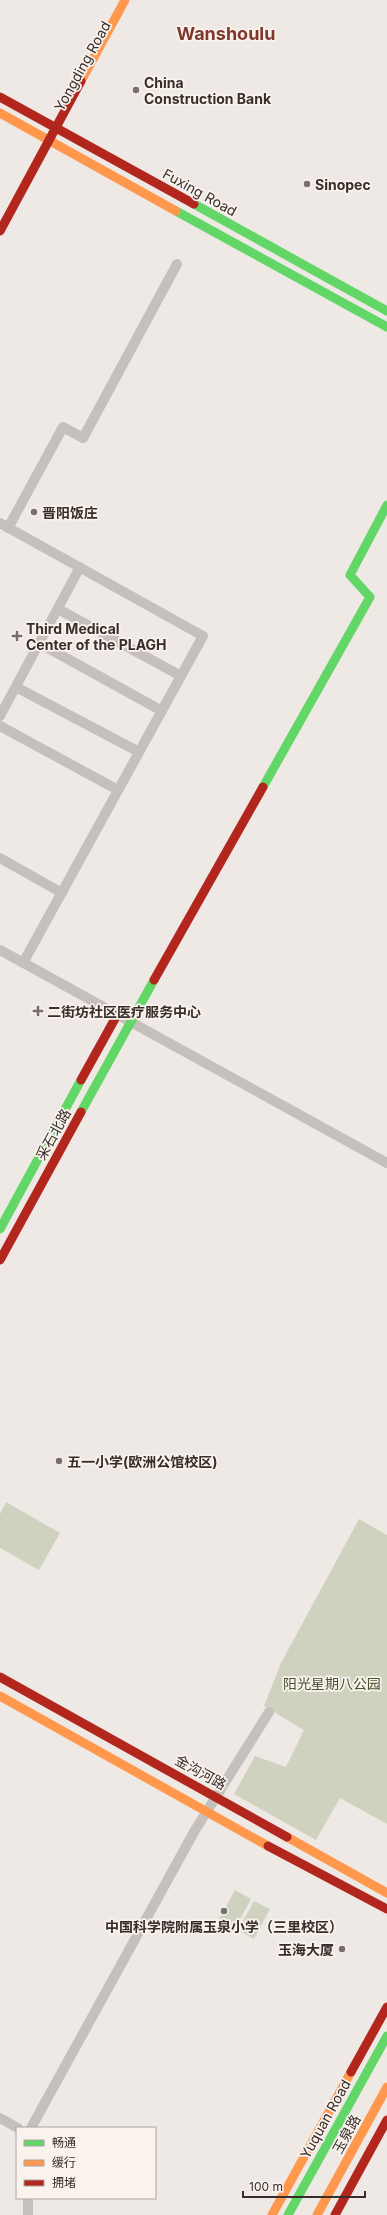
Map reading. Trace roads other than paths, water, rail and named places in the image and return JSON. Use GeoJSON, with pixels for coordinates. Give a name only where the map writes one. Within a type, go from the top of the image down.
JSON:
{"type":"FeatureCollection","features":[{"type":"Feature","properties":{"kind":"main road","name":"Yongding Road"},"geometry":{"type":"LineString","coordinates":[[59,130],[125,0]]}},
{"type":"Feature","properties":{"kind":"main road","name":"Yongding Road"},"geometry":{"type":"LineString","coordinates":[[49,140],[59,130],[134,0]]}},
{"type":"Feature","properties":{"kind":"main road","name":"Fuxing Road"},"geometry":{"type":"LineString","coordinates":[[0,97],[387,311]]}},
{"type":"Feature","properties":{"kind":"main road","name":"Fuxing Road"},"geometry":{"type":"LineString","coordinates":[[0,113],[387,327]]}},
{"type":"Feature","properties":{"kind":"main road"},"geometry":{"type":"LineString","coordinates":[[0,232],[49,140]]}},
{"type":"Feature","properties":{"kind":"main road","name":"采石北路"},"geometry":{"type":"LineString","coordinates":[[0,1260],[130,1022],[370,598],[350,575],[387,505]]}},
{"type":"Feature","properties":{"kind":"main road","name":"采石北路"},"geometry":{"type":"LineString","coordinates":[[0,1229],[117,1015]]}},
{"type":"Feature","properties":{"kind":"main road","name":"金沟河路"},"geometry":{"type":"LineString","coordinates":[[0,1677],[387,1893]]}},
{"type":"Feature","properties":{"kind":"main road"},"geometry":{"type":"LineString","coordinates":[[0,1696],[207,1811],[243,1833],[387,1909]]}},
{"type":"Feature","properties":{"kind":"main road"},"geometry":{"type":"LineString","coordinates":[[273,2213],[387,2007]]}},
{"type":"Feature","properties":{"kind":"main road","name":"Yuquan Road"},"geometry":{"type":"LineString","coordinates":[[288,2215],[387,2036]]}},
{"type":"Feature","properties":{"kind":"main road","name":"玉泉路"},"geometry":{"type":"LineString","coordinates":[[317,2215],[387,2088]]}},
{"type":"Feature","properties":{"kind":"main road"},"geometry":{"type":"LineString","coordinates":[[367,2156],[372,2115]]}},
{"type":"Feature","properties":{"kind":"main road"},"geometry":{"type":"LineString","coordinates":[[335,2215],[387,2120]]}},
{"type":"Feature","properties":{"kind":"main road"},"geometry":{"type":"LineString","coordinates":[[273,2213],[307,2180]]}},
{"type":"Feature","properties":{"kind":"street"},"geometry":{"type":"LineString","coordinates":[[23,963],[203,636],[4,525],[63,427],[83,438],[177,264]]}},
{"type":"Feature","properties":{"kind":"street"},"geometry":{"type":"LineString","coordinates":[[0,716],[80,568]]}},
{"type":"Feature","properties":{"kind":"street"},"geometry":{"type":"LineString","coordinates":[[58,609],[181,676]]}},
{"type":"Feature","properties":{"kind":"street"},"geometry":{"type":"LineString","coordinates":[[39,644],[162,711]]}},
{"type":"Feature","properties":{"kind":"street"},"geometry":{"type":"LineString","coordinates":[[16,687],[139,752]]}},
{"type":"Feature","properties":{"kind":"street"},"geometry":{"type":"LineString","coordinates":[[0,726],[118,790]]}},
{"type":"Feature","properties":{"kind":"street"},"geometry":{"type":"LineString","coordinates":[[0,858],[62,893]]}},
{"type":"Feature","properties":{"kind":"street"},"geometry":{"type":"LineString","coordinates":[[0,950],[387,1162]]}},
{"type":"Feature","properties":{"kind":"street"},"geometry":{"type":"LineString","coordinates":[[31,2127],[207,1811],[269,1712]]}},
{"type":"Feature","properties":{"kind":"street"},"geometry":{"type":"LineString","coordinates":[[0,2118],[16,2127]]}},
{"type":"Feature","properties":{"kind":"street"},"geometry":{"type":"LineString","coordinates":[[28,2199],[28,2215]]}},
{"type":"Feature","properties":{"kind":"place","name":"China Construction Bank"},"geometry":{"type":"Point","coordinates":[136,90]}},
{"type":"Feature","properties":{"kind":"place","name":"Sinopec"},"geometry":{"type":"Point","coordinates":[307,184]}},
{"type":"Feature","properties":{"kind":"place","name":"晋阳饭庄"},"geometry":{"type":"Point","coordinates":[34,512]}},
{"type":"Feature","properties":{"kind":"place","name":"Third Medical Center of the PLAGH"},"geometry":{"type":"Point","coordinates":[17,636]}},
{"type":"Feature","properties":{"kind":"place","name":"二街坊社区医疗服务中心"},"geometry":{"type":"Point","coordinates":[38,1011]}},
{"type":"Feature","properties":{"kind":"place","name":"五一小学(欧洲公馆校区)"},"geometry":{"type":"Point","coordinates":[59,1461]}},
{"type":"Feature","properties":{"kind":"place","name":"中国科学院附属玉泉小学（三里校区）"},"geometry":{"type":"Point","coordinates":[224,1911]}},
{"type":"Feature","properties":{"kind":"place","name":"玉海大厦"},"geometry":{"type":"Point","coordinates":[342,1949]}},
{"type":"Feature","properties":{"kind":"district","name":"Wanshoulu"},"geometry":{"type":"Point","coordinates":[226,33]}},
{"type":"Feature","properties":{"kind":"park label","name":"阳光星期八公园"},"geometry":{"type":"Point","coordinates":[332,1683]}}]}
